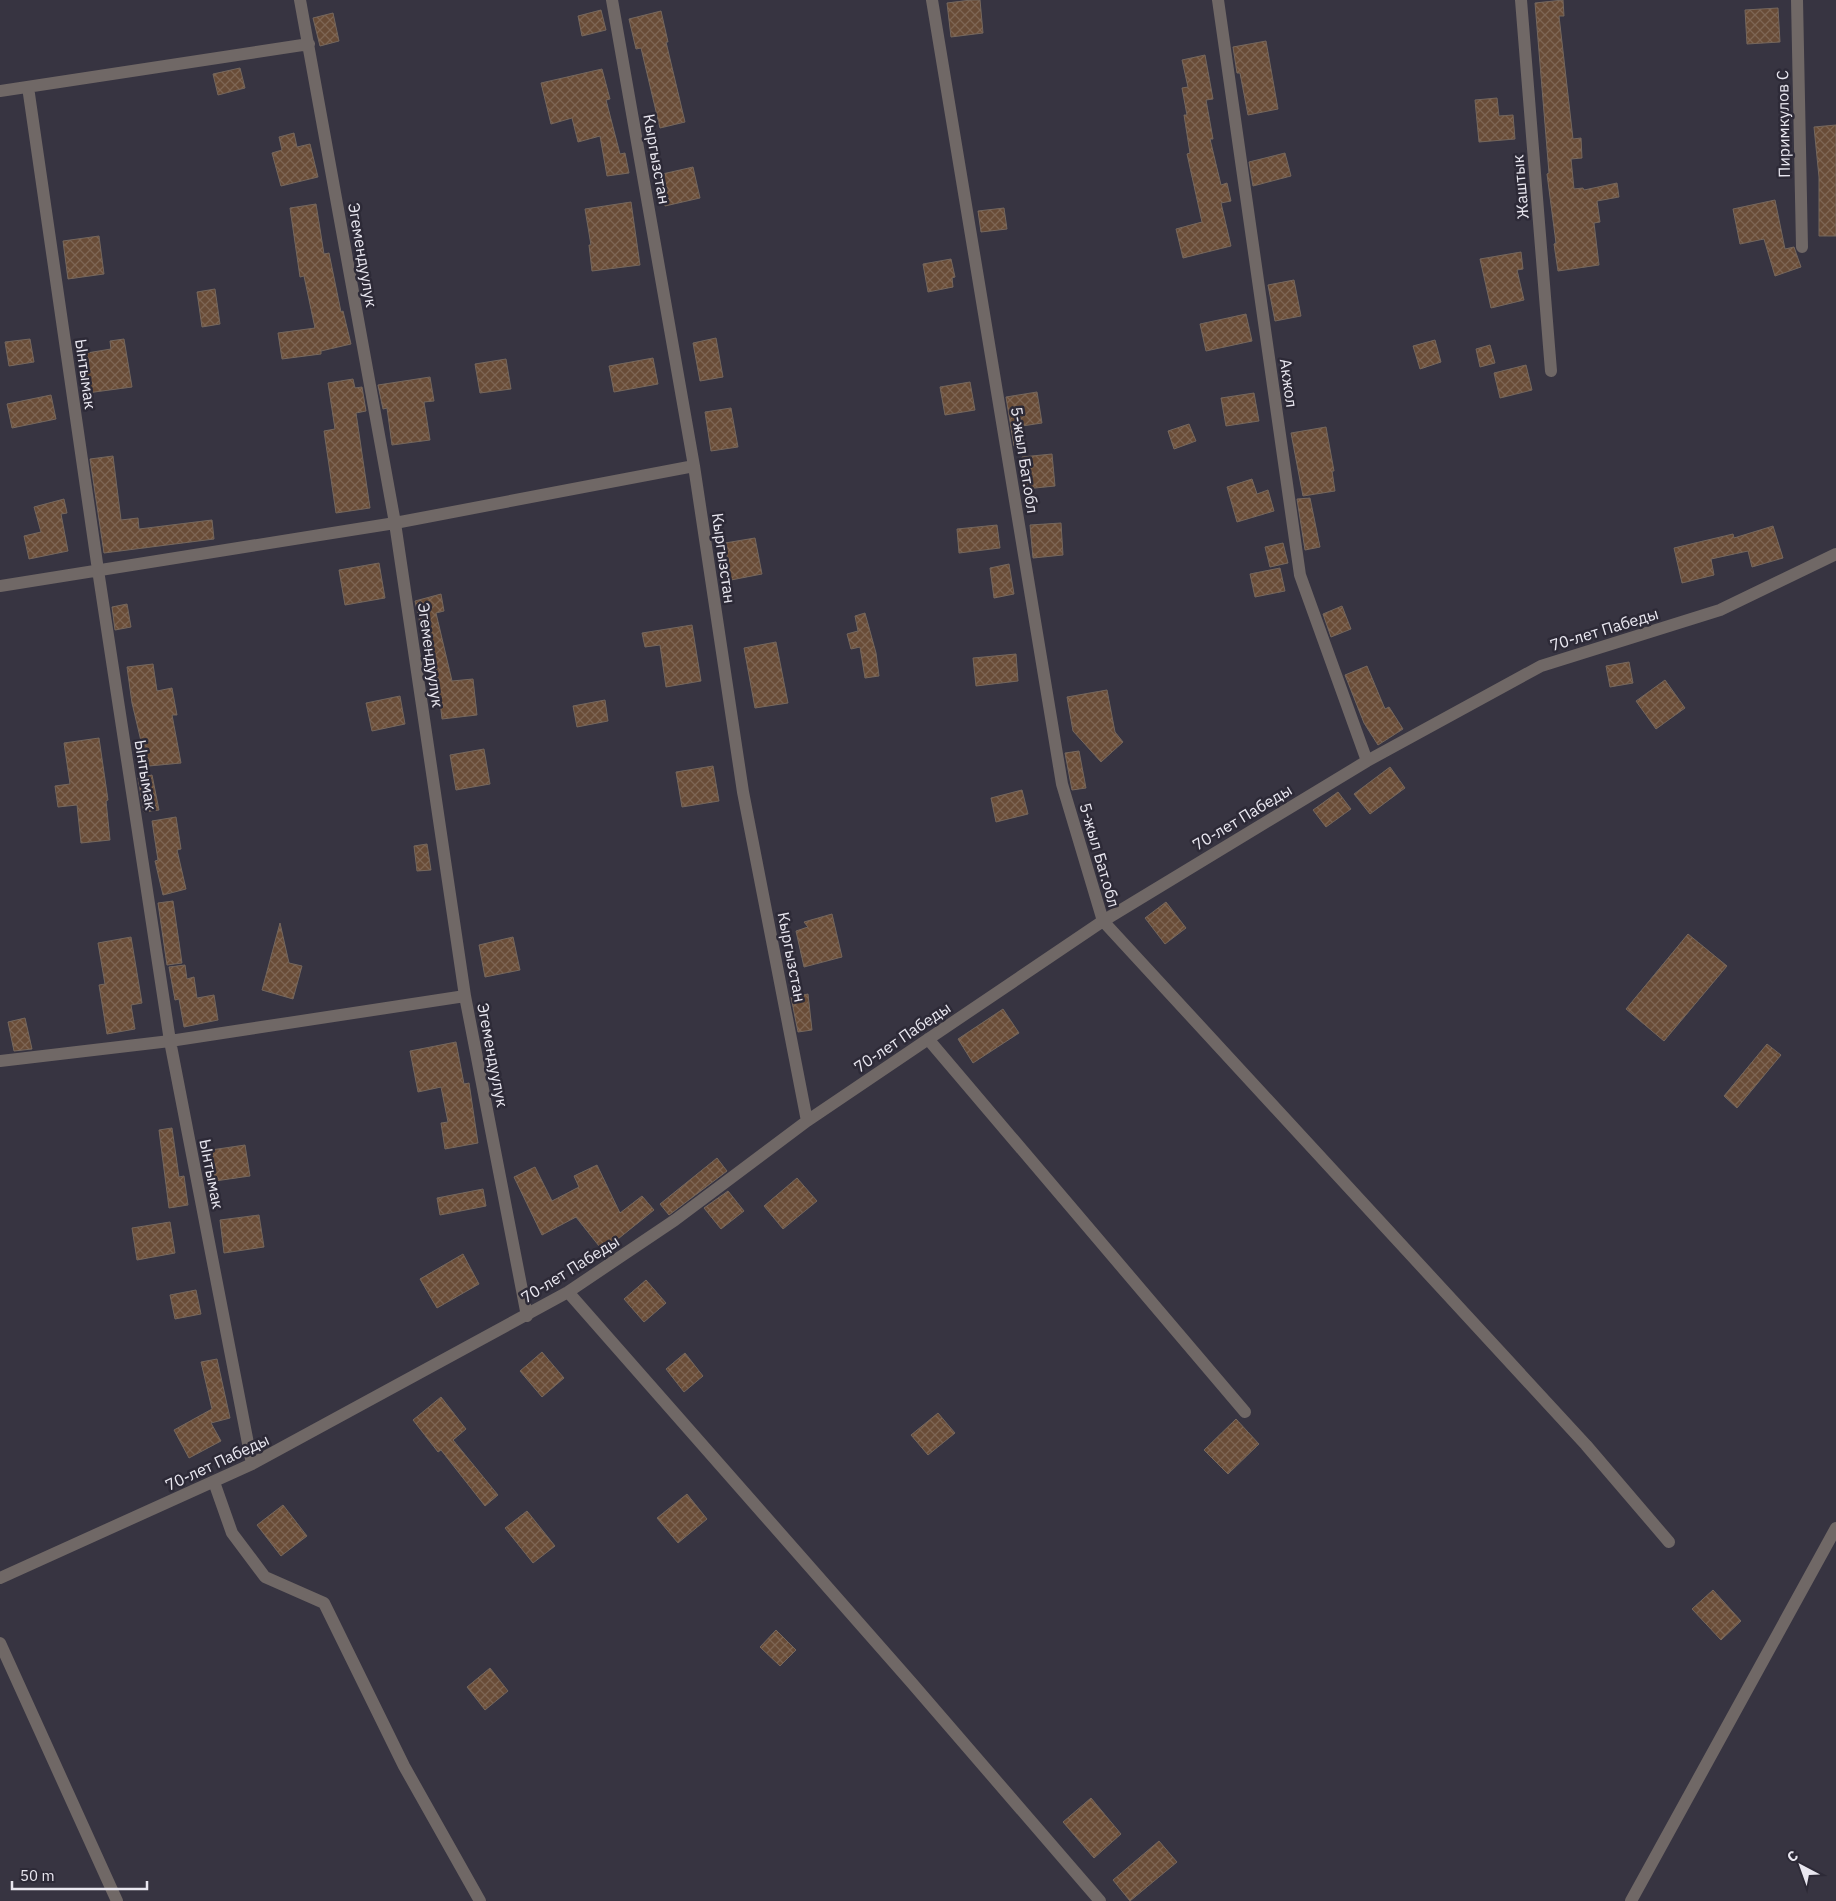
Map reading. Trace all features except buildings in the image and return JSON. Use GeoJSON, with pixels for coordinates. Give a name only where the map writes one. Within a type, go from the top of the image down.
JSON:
{"type":"FeatureCollection","features":[{"type":"Feature","properties":{"kind":"street","name":"Эгемендуулук"},"geometry":{"type":"LineString","coordinates":[[300,0],[395,523],[465,996],[526,1316]]}},
{"type":"Feature","properties":{"kind":"street","name":"Кыргызстан"},"geometry":{"type":"LineString","coordinates":[[612,0],[694,466],[743,792],[808,1121]]}},
{"type":"Feature","properties":{"kind":"street","name":"5-жыл Бат.обл"},"geometry":{"type":"LineString","coordinates":[[932,0],[1062,784],[1102,921]]}},
{"type":"Feature","properties":{"kind":"street","name":"Акжол"},"geometry":{"type":"LineString","coordinates":[[1218,0],[1300,575],[1366,761]]}},
{"type":"Feature","properties":{"kind":"street","name":"Жаштык"},"geometry":{"type":"LineString","coordinates":[[1521,0],[1551,371]]}},
{"type":"Feature","properties":{"kind":"street","name":"Пиримкулов С"},"geometry":{"type":"LineString","coordinates":[[1797,0],[1802,247]]}},
{"type":"Feature","properties":{"kind":"street"},"geometry":{"type":"LineString","coordinates":[[0,91],[309,44]]}},
{"type":"Feature","properties":{"kind":"street","name":"Ынтымак"},"geometry":{"type":"LineString","coordinates":[[28,87],[98,570],[170,1041],[252,1464]]}},
{"type":"Feature","properties":{"kind":"street"},"geometry":{"type":"LineString","coordinates":[[0,586],[395,523],[694,466]]}},
{"type":"Feature","properties":{"kind":"street","name":"70-лет Пабеды"},"geometry":{"type":"LineString","coordinates":[[0,1578],[252,1464],[568,1292],[675,1220],[808,1121],[1102,921],[1366,761],[1541,666],[1720,610],[1836,554]]}},
{"type":"Feature","properties":{"kind":"street"},"geometry":{"type":"LineString","coordinates":[[1102,921],[1586,1445],[1668,1542]]}},
{"type":"Feature","properties":{"kind":"street"},"geometry":{"type":"LineString","coordinates":[[0,1061],[170,1041],[465,996]]}},
{"type":"Feature","properties":{"kind":"street"},"geometry":{"type":"LineString","coordinates":[[928,1039],[1245,1412]]}},
{"type":"Feature","properties":{"kind":"street"},"geometry":{"type":"LineString","coordinates":[[568,1292],[911,1682],[1100,1901]]}},
{"type":"Feature","properties":{"kind":"street"},"geometry":{"type":"LineString","coordinates":[[214,1482],[232,1533],[265,1578],[324,1604],[404,1766],[480,1901]]}},
{"type":"Feature","properties":{"kind":"street"},"geometry":{"type":"LineString","coordinates":[[1631,1901],[1836,1528]]}},
{"type":"Feature","properties":{"kind":"street"},"geometry":{"type":"LineString","coordinates":[[0,1643],[117,1901]]}}]}
